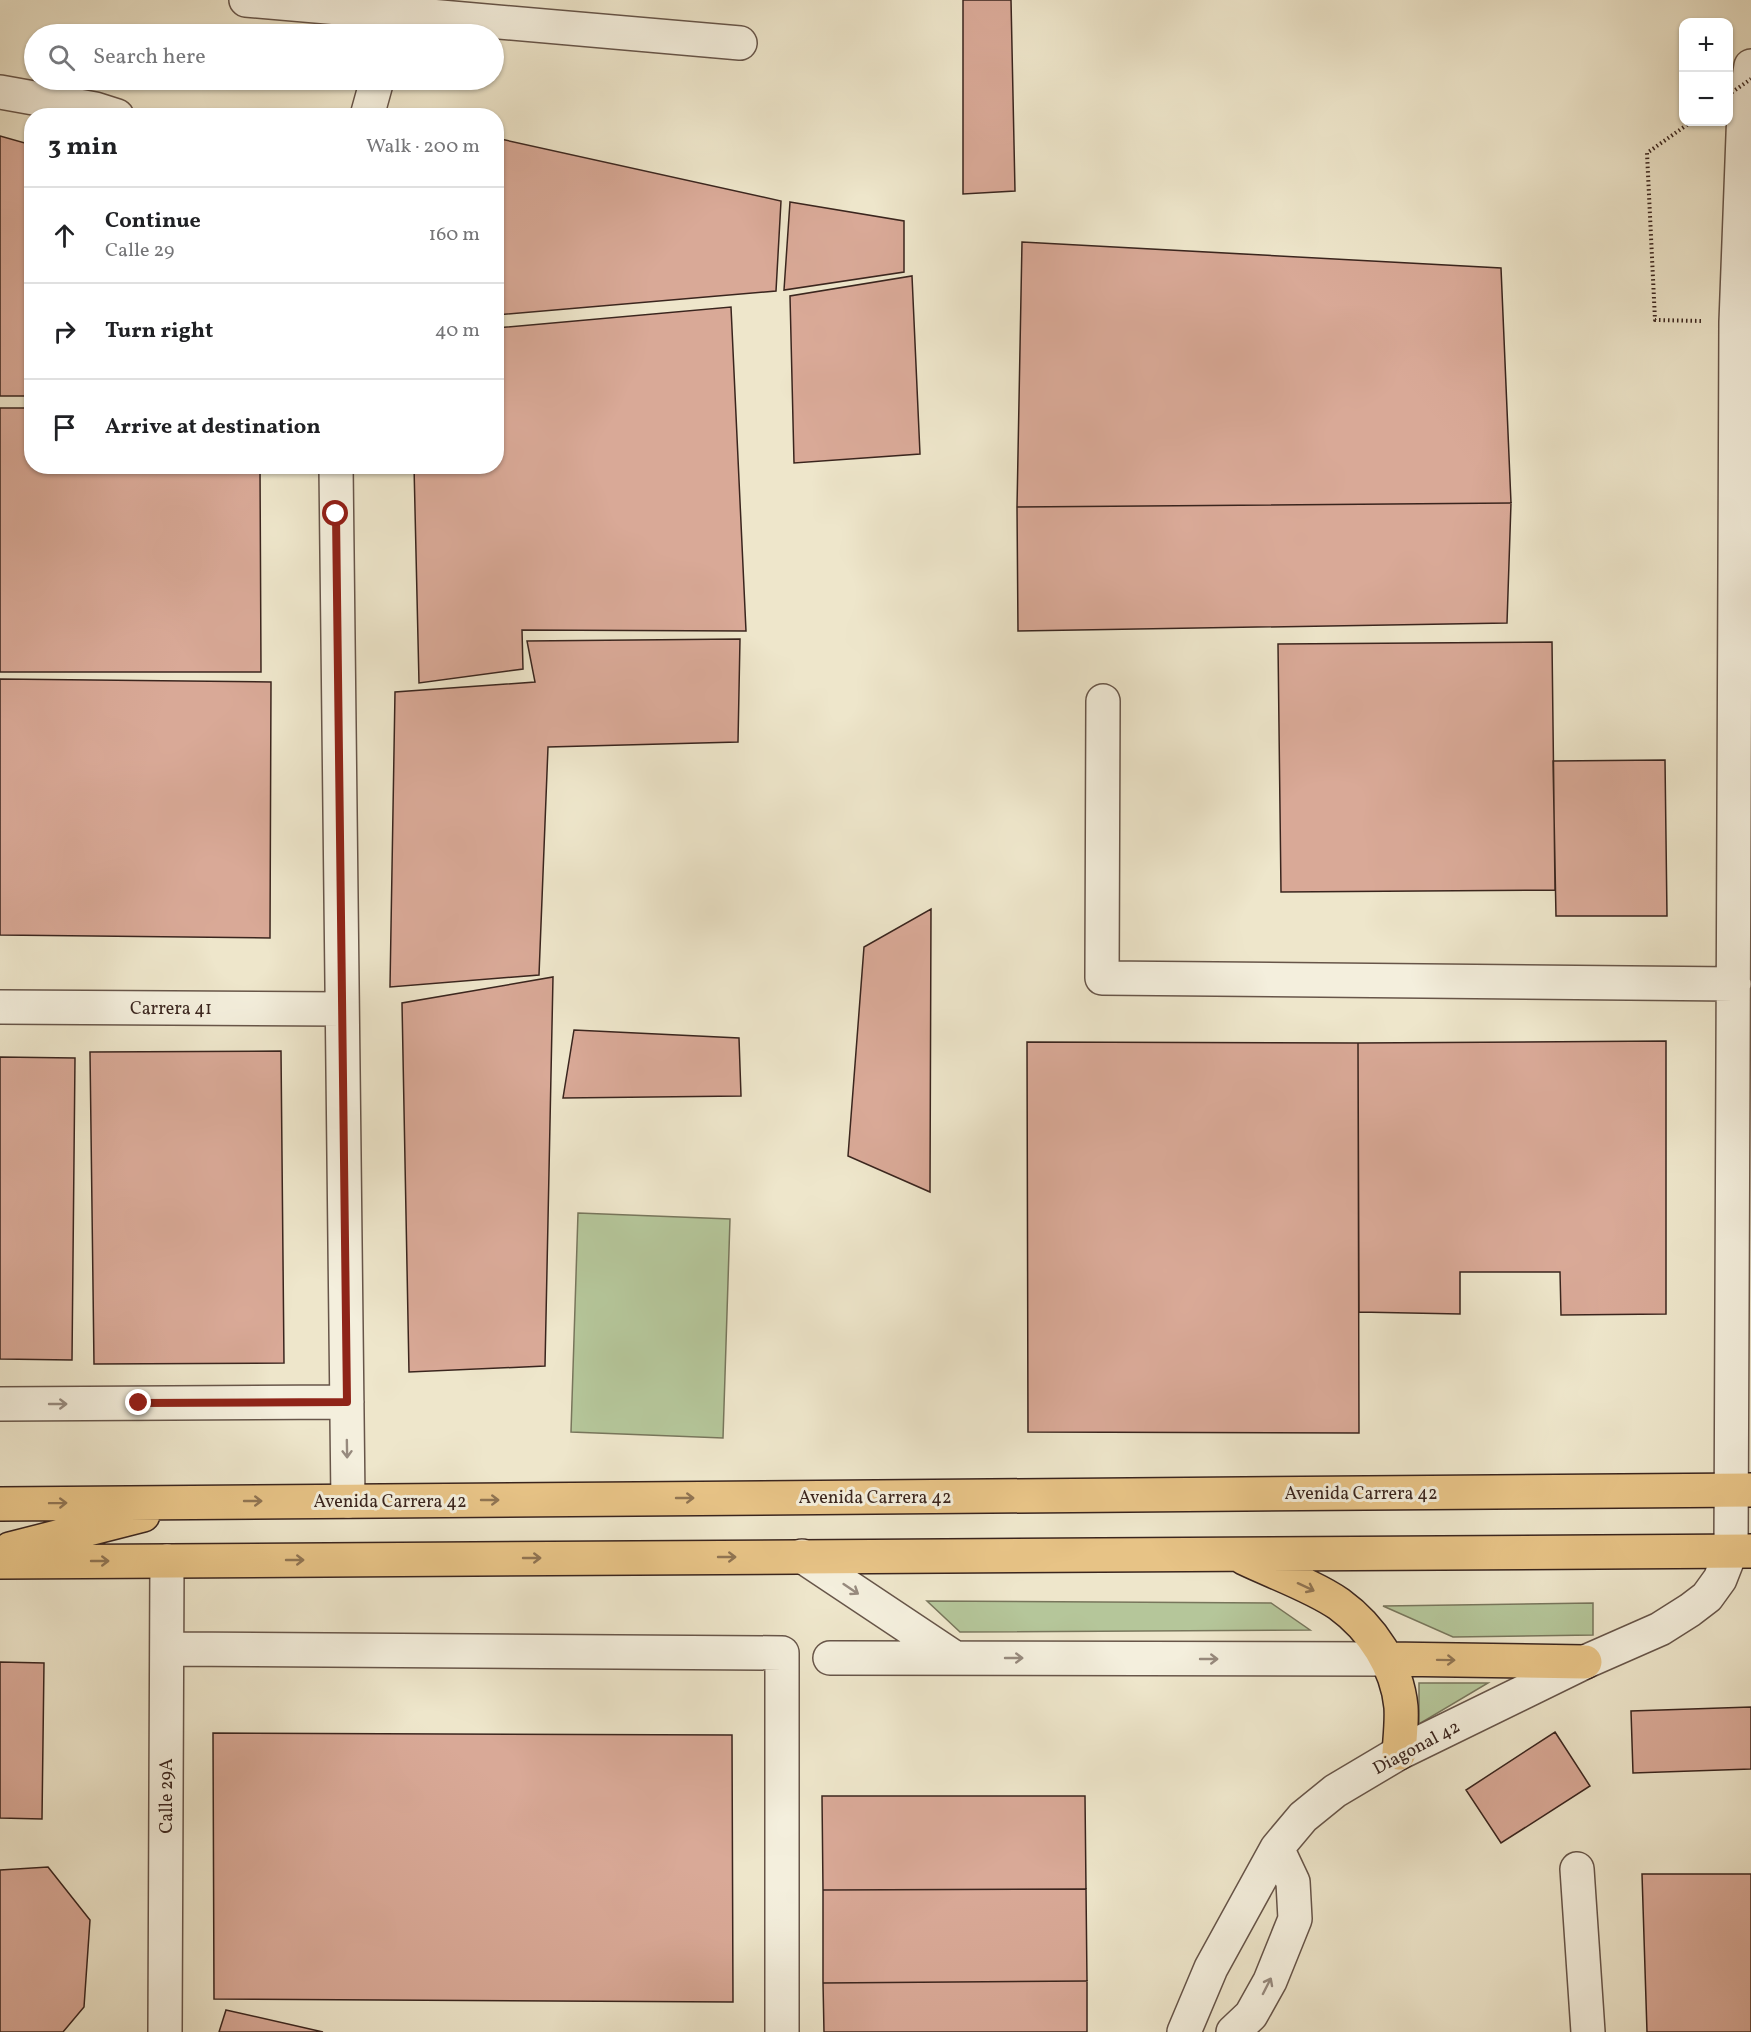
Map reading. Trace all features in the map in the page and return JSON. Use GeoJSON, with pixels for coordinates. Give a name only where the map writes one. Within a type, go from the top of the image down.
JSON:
{"type":"FeatureCollection","features":[{"type":"Feature","properties":{"kind":"highway","name":"Avenida Carrera 42"},"geometry":{"type":"LineString","coordinates":[[0,1503],[1741,1490]]}},
{"type":"Feature","properties":{"kind":"highway"},"geometry":{"type":"LineString","coordinates":[[0,1552],[194,1502]]}},
{"type":"Feature","properties":{"kind":"highway"},"geometry":{"type":"LineString","coordinates":[[0,1562],[1741,1551]]}},
{"type":"Feature","properties":{"kind":"highway"},"geometry":{"type":"LineString","coordinates":[[1234,1554],[1339,1605],[1369,1632],[1388,1659],[1398,1687],[1401,1708],[1399,1753]]}},
{"type":"Feature","properties":{"kind":"highway"},"geometry":{"type":"LineString","coordinates":[[1388,1659],[1585,1662]]}},
{"type":"Feature","properties":{"kind":"street"},"geometry":{"type":"LineString","coordinates":[[246,0],[409,24]]}},
{"type":"Feature","properties":{"kind":"street"},"geometry":{"type":"LineString","coordinates":[[504,29],[740,43]]}},
{"type":"Feature","properties":{"kind":"street"},"geometry":{"type":"LineString","coordinates":[[1741,1551],[1734,984],[1736,322],[1744,109],[1751,66]]}},
{"type":"Feature","properties":{"kind":"street"},"geometry":{"type":"LineString","coordinates":[[369,108],[374,90]]}},
{"type":"Feature","properties":{"kind":"street"},"geometry":{"type":"LineString","coordinates":[[0,92],[89,108]]}},
{"type":"Feature","properties":{"kind":"street"},"geometry":{"type":"LineString","coordinates":[[1736,322],[1751,290]]}},
{"type":"Feature","properties":{"kind":"street"},"geometry":{"type":"LineString","coordinates":[[336,474],[348,1501]]}},
{"type":"Feature","properties":{"kind":"street"},"geometry":{"type":"LineString","coordinates":[[1103,701],[1102,978],[1734,984]]}},
{"type":"Feature","properties":{"kind":"street","name":"Carrera 41"},"geometry":{"type":"LineString","coordinates":[[0,1007],[342,1009]]}},
{"type":"Feature","properties":{"kind":"street"},"geometry":{"type":"LineString","coordinates":[[0,1404],[347,1402]]}},
{"type":"Feature","properties":{"kind":"street","name":"Diagonal 42"},"geometry":{"type":"LineString","coordinates":[[1184,2032],[1211,1968],[1277,1848],[1303,1817],[1335,1791],[1399,1753],[1585,1662],[1660,1629],[1707,1597],[1741,1551]]}},
{"type":"Feature","properties":{"kind":"street"},"geometry":{"type":"LineString","coordinates":[[802,1556],[956,1658]]}},
{"type":"Feature","properties":{"kind":"street","name":"Calle 29A"},"geometry":{"type":"LineString","coordinates":[[165,2032],[167,1561]]}},
{"type":"Feature","properties":{"kind":"street"},"geometry":{"type":"LineString","coordinates":[[167,1649],[782,1653],[782,2032]]}},
{"type":"Feature","properties":{"kind":"street"},"geometry":{"type":"LineString","coordinates":[[830,1658],[1388,1659]]}},
{"type":"Feature","properties":{"kind":"street"},"geometry":{"type":"LineString","coordinates":[[1233,2032],[1251,2015],[1270,1981],[1295,1919],[1293,1882],[1277,1848]]}},
{"type":"Feature","properties":{"kind":"street"},"geometry":{"type":"LineString","coordinates":[[1577,1869],[1588,2032]]}},
{"type":"Feature","properties":{"kind":"path"},"geometry":{"type":"LineString","coordinates":[[1733,92],[1751,79]]}},
{"type":"Feature","properties":{"kind":"path"},"geometry":{"type":"LineString","coordinates":[[1685,126],[1647,153],[1655,320],[1736,322]]}},
{"type":"Feature","properties":{"kind":"green space"},"geometry":{"type":"Polygon","coordinates":[[[578,1213],[730,1219],[723,1438],[571,1432],[578,1213]]]}},
{"type":"Feature","properties":{"kind":"green space"},"geometry":{"type":"Polygon","coordinates":[[[927,1601],[1271,1603],[1310,1630],[960,1632],[927,1601]]]}},
{"type":"Feature","properties":{"kind":"green space"},"geometry":{"type":"Polygon","coordinates":[[[1593,1603],[1593,1635],[1453,1637],[1383,1606],[1593,1603]]]}},
{"type":"Feature","properties":{"kind":"green space"},"geometry":{"type":"Polygon","coordinates":[[[1419,1683],[1488,1683],[1419,1724],[1419,1683]]]}},
{"type":"Feature","properties":{"kind":"building"},"geometry":{"type":"Polygon","coordinates":[[[963,0],[1011,0],[1015,191],[963,194],[963,0]]]}},
{"type":"Feature","properties":{"kind":"building"},"geometry":{"type":"Polygon","coordinates":[[[0,136],[24,143],[24,396],[0,396],[0,136]]]}},
{"type":"Feature","properties":{"kind":"building"},"geometry":{"type":"Polygon","coordinates":[[[504,140],[781,201],[776,291],[504,314],[504,140]]]}},
{"type":"Feature","properties":{"kind":"building"},"geometry":{"type":"Polygon","coordinates":[[[790,202],[904,221],[904,272],[784,290],[790,202]]]}},
{"type":"Feature","properties":{"kind":"building"},"geometry":{"type":"Polygon","coordinates":[[[1022,242],[1501,268],[1511,503],[1017,507],[1022,242]]]}},
{"type":"Feature","properties":{"kind":"building"},"geometry":{"type":"Polygon","coordinates":[[[912,276],[920,454],[794,463],[790,296],[912,276]]]}},
{"type":"Feature","properties":{"kind":"building"},"geometry":{"type":"Polygon","coordinates":[[[731,307],[746,631],[522,630],[523,669],[419,683],[414,474],[504,474],[504,327],[731,307]]]}},
{"type":"Feature","properties":{"kind":"building"},"geometry":{"type":"Polygon","coordinates":[[[0,408],[24,408],[24,474],[260,474],[261,672],[0,672],[0,408]]]}},
{"type":"Feature","properties":{"kind":"building"},"geometry":{"type":"Polygon","coordinates":[[[1511,503],[1507,623],[1018,631],[1017,507],[1511,503]]]}},
{"type":"Feature","properties":{"kind":"building"},"geometry":{"type":"Polygon","coordinates":[[[740,639],[738,742],[548,747],[539,975],[390,987],[395,692],[535,682],[527,641],[740,639]]]}},
{"type":"Feature","properties":{"kind":"building"},"geometry":{"type":"Polygon","coordinates":[[[1552,642],[1555,890],[1281,892],[1278,644],[1552,642]]]}},
{"type":"Feature","properties":{"kind":"building"},"geometry":{"type":"Polygon","coordinates":[[[0,679],[271,682],[270,938],[0,935],[0,679]]]}},
{"type":"Feature","properties":{"kind":"building"},"geometry":{"type":"Polygon","coordinates":[[[1665,760],[1667,916],[1556,916],[1553,761],[1665,760]]]}},
{"type":"Feature","properties":{"kind":"building"},"geometry":{"type":"Polygon","coordinates":[[[931,909],[930,1192],[848,1156],[864,947],[931,909]]]}},
{"type":"Feature","properties":{"kind":"building"},"geometry":{"type":"Polygon","coordinates":[[[553,977],[545,1366],[409,1372],[402,1003],[553,977]]]}},
{"type":"Feature","properties":{"kind":"building"},"geometry":{"type":"Polygon","coordinates":[[[574,1030],[739,1038],[741,1096],[563,1098],[574,1030]]]}},
{"type":"Feature","properties":{"kind":"building"},"geometry":{"type":"Polygon","coordinates":[[[1666,1041],[1666,1314],[1561,1315],[1560,1272],[1460,1272],[1460,1314],[1359,1312],[1358,1043],[1666,1041]]]}},
{"type":"Feature","properties":{"kind":"building"},"geometry":{"type":"Polygon","coordinates":[[[1027,1042],[1358,1043],[1359,1433],[1028,1432],[1027,1042]]]}},
{"type":"Feature","properties":{"kind":"building"},"geometry":{"type":"Polygon","coordinates":[[[281,1051],[284,1363],[94,1364],[90,1052],[281,1051]]]}},
{"type":"Feature","properties":{"kind":"building"},"geometry":{"type":"Polygon","coordinates":[[[0,1057],[75,1058],[72,1360],[0,1359],[0,1057]]]}},
{"type":"Feature","properties":{"kind":"building"},"geometry":{"type":"Polygon","coordinates":[[[0,1662],[44,1663],[42,1819],[0,1818],[0,1662]]]}},
{"type":"Feature","properties":{"kind":"building"},"geometry":{"type":"Polygon","coordinates":[[[1751,1707],[1751,1769],[1633,1773],[1631,1711],[1751,1707]]]}},
{"type":"Feature","properties":{"kind":"building"},"geometry":{"type":"Polygon","coordinates":[[[1555,1732],[1590,1786],[1501,1843],[1466,1790],[1555,1732]]]}},
{"type":"Feature","properties":{"kind":"building"},"geometry":{"type":"Polygon","coordinates":[[[213,1733],[732,1735],[733,2002],[214,1999],[213,1733]]]}},
{"type":"Feature","properties":{"kind":"building"},"geometry":{"type":"Polygon","coordinates":[[[822,1796],[1085,1796],[1086,1889],[823,1890],[822,1796]]]}},
{"type":"Feature","properties":{"kind":"building"},"geometry":{"type":"Polygon","coordinates":[[[48,1867],[90,1920],[84,2007],[63,2032],[0,2032],[0,1870],[48,1867]]]}},
{"type":"Feature","properties":{"kind":"building"},"geometry":{"type":"Polygon","coordinates":[[[1642,1874],[1751,1874],[1751,2032],[1647,2032],[1642,1874]]]}},
{"type":"Feature","properties":{"kind":"building"},"geometry":{"type":"Polygon","coordinates":[[[1086,1889],[1087,1981],[823,1983],[823,1890],[1086,1889]]]}},
{"type":"Feature","properties":{"kind":"building"},"geometry":{"type":"Polygon","coordinates":[[[1087,1981],[1087,2032],[824,2032],[823,1983],[1087,1981]]]}},
{"type":"Feature","properties":{"kind":"building"},"geometry":{"type":"Polygon","coordinates":[[[226,2010],[323,2032],[219,2032],[226,2010]]]}},
{"type":"Feature","properties":{"kind":"route"},"geometry":{"type":"LineString","coordinates":[[139,1403],[347,1402],[336,514]]}}]}
